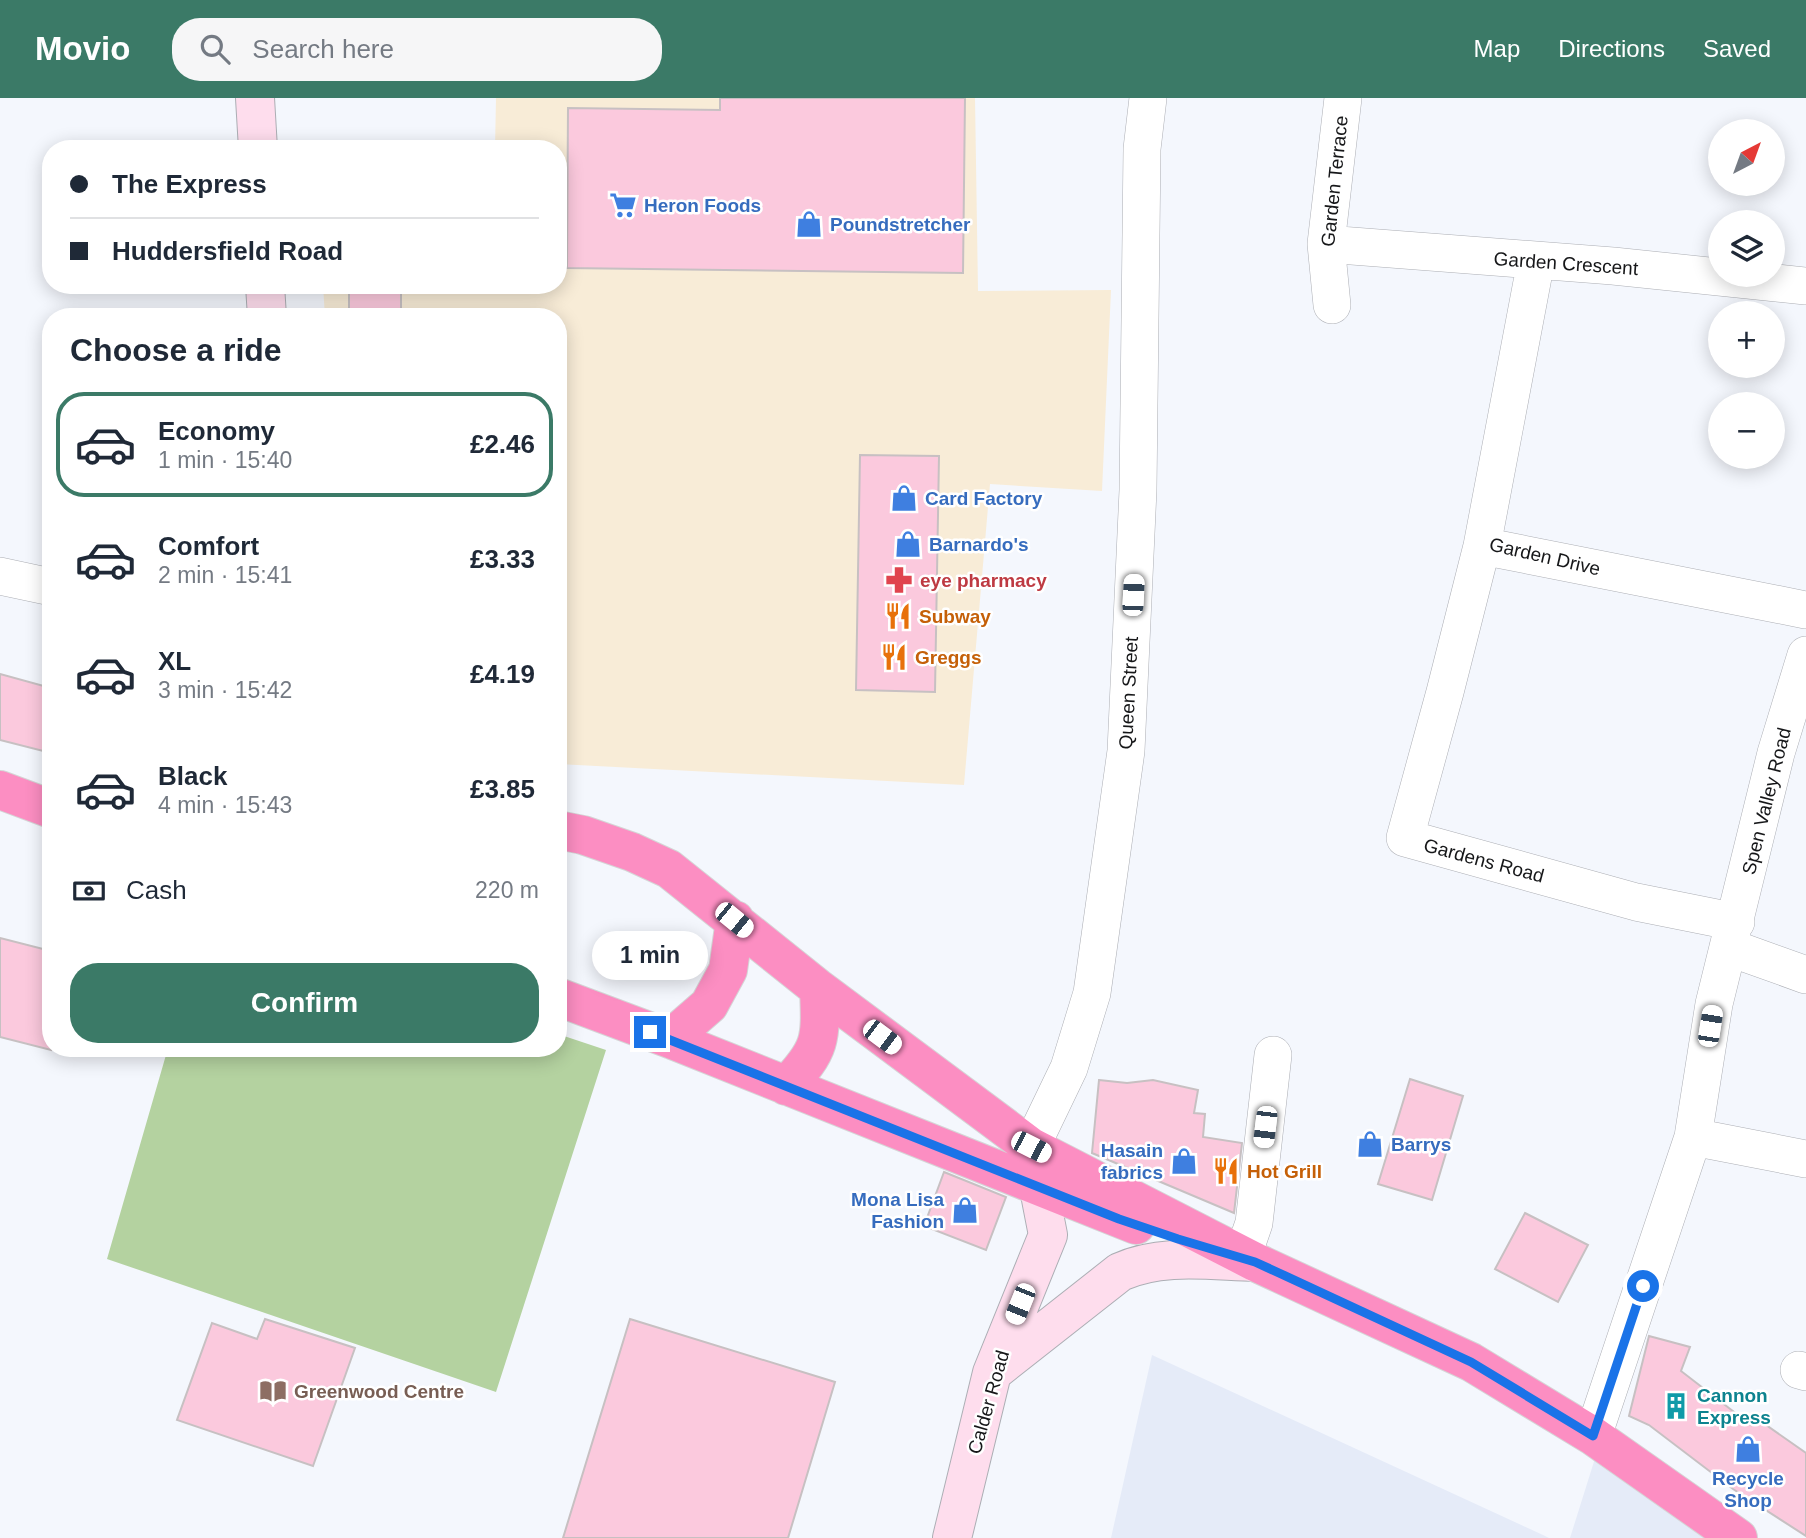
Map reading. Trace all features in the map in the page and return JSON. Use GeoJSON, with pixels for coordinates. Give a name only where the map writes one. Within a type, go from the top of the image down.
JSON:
{"type":"FeatureCollection","features":[{"type":"Feature","properties":{"kind":"highway"},"geometry":{"type":"LineString","coordinates":[[0,790],[42,806]]}},
{"type":"Feature","properties":{"kind":"highway"},"geometry":{"type":"LineString","coordinates":[[567,832],[632,852],[670,869],[819,989],[1031,1147],[1249,1259],[1471,1362],[1593,1436],[1738,1538]]}},
{"type":"Feature","properties":{"kind":"highway"},"geometry":{"type":"LineString","coordinates":[[670,1039],[709,1005],[728,970],[734,920]]}},
{"type":"Feature","properties":{"kind":"highway"},"geometry":{"type":"LineString","coordinates":[[786,1086],[808,1064],[821,1033],[819,989]]}},
{"type":"Feature","properties":{"kind":"highway"},"geometry":{"type":"LineString","coordinates":[[567,1000],[670,1039],[1038,1188],[1178,1239],[1249,1259]]}},
{"type":"Feature","properties":{"kind":"street"},"geometry":{"type":"LineString","coordinates":[[255,98],[257,140]]}},
{"type":"Feature","properties":{"kind":"street","name":"Queen Street"},"geometry":{"type":"LineString","coordinates":[[1031,1147],[1069,1068],[1092,993],[1126,751],[1138,490],[1142,149],[1149,98]]}},
{"type":"Feature","properties":{"kind":"street","name":"Garden Terrace"},"geometry":{"type":"LineString","coordinates":[[1332,305],[1325,244],[1343,98]]}},
{"type":"Feature","properties":{"kind":"street","name":"Garden Crescent"},"geometry":{"type":"LineString","coordinates":[[1325,244],[1613,266],[1806,286]]}},
{"type":"Feature","properties":{"kind":"street","name":"Garden Drive"},"geometry":{"type":"LineString","coordinates":[[1536,261],[1482,545],[1806,610]]}},
{"type":"Feature","properties":{"kind":"street","name":"Gardens Road"},"geometry":{"type":"LineString","coordinates":[[1482,545],[1405,838],[1636,902],[1732,934]]}},
{"type":"Feature","properties":{"kind":"street"},"geometry":{"type":"LineString","coordinates":[[0,576],[42,585]]}},
{"type":"Feature","properties":{"kind":"street","name":"Spen Valley Road"},"geometry":{"type":"LineString","coordinates":[[1593,1436],[1693,1137],[1714,1004],[1776,753],[1806,655]]}},
{"type":"Feature","properties":{"kind":"street"},"geometry":{"type":"LineString","coordinates":[[1732,934],[1806,975]]}},
{"type":"Feature","properties":{"kind":"street"},"geometry":{"type":"LineString","coordinates":[[992,1373],[1120,1272],[1131,1267],[1170,1259],[1249,1259],[1273,1055]]}},
{"type":"Feature","properties":{"kind":"street"},"geometry":{"type":"LineString","coordinates":[[1693,1137],[1806,1159]]}},
{"type":"Feature","properties":{"kind":"street","name":"Calder Road"},"geometry":{"type":"LineString","coordinates":[[952,1538],[992,1373],[1048,1234],[1031,1147]]}},
{"type":"Feature","properties":{"kind":"shaded area"},"geometry":{"type":"Polygon","coordinates":[[[496,98],[975,98],[978,291],[1111,290],[1102,491],[990,484],[964,785],[567,764],[567,308],[324,308],[324,294],[567,294],[567,140],[495,140],[496,98]]]}},
{"type":"Feature","properties":{"kind":"shaded area"},"geometry":{"type":"Polygon","coordinates":[[[1152,1355],[1543,1535],[1549,1538],[1111,1538],[1152,1355]]]}},
{"type":"Feature","properties":{"kind":"shaded area"},"geometry":{"type":"Polygon","coordinates":[[[1597,1452],[1719,1538],[1570,1538],[1597,1452]]]}},
{"type":"Feature","properties":{"kind":"green space"},"geometry":{"type":"Polygon","coordinates":[[[567,1037],[606,1050],[496,1392],[107,1259],[165,1057],[567,1057],[567,1037]]]}},
{"type":"Feature","properties":{"kind":"building"},"geometry":{"type":"Polygon","coordinates":[[[720,98],[965,98],[963,273],[567,268],[568,108],[720,110],[720,98]]]}},
{"type":"Feature","properties":{"kind":"building"},"geometry":{"type":"Polygon","coordinates":[[[349,294],[401,294],[401,308],[349,308],[349,294]]]}},
{"type":"Feature","properties":{"kind":"building"},"geometry":{"type":"Polygon","coordinates":[[[860,455],[939,456],[935,692],[856,690],[860,455]]]}},
{"type":"Feature","properties":{"kind":"building"},"geometry":{"type":"Polygon","coordinates":[[[0,674],[42,686],[42,751],[0,740],[0,674]]]}},
{"type":"Feature","properties":{"kind":"building"},"geometry":{"type":"Polygon","coordinates":[[[0,938],[42,949],[42,1048],[0,1037],[0,938]]]}},
{"type":"Feature","properties":{"kind":"building"},"geometry":{"type":"Polygon","coordinates":[[[1410,1079],[1463,1096],[1432,1200],[1378,1184],[1410,1079]]]}},
{"type":"Feature","properties":{"kind":"building"},"geometry":{"type":"Polygon","coordinates":[[[1099,1080],[1127,1083],[1153,1080],[1198,1090],[1194,1113],[1205,1114],[1203,1137],[1242,1143],[1234,1213],[1092,1153],[1099,1080]]]}},
{"type":"Feature","properties":{"kind":"building","name":"Mona Lisa Fashion"},"geometry":{"type":"Polygon","coordinates":[[[944,1172],[1006,1197],[986,1250],[924,1226],[944,1172]]]}},
{"type":"Feature","properties":{"kind":"building"},"geometry":{"type":"Polygon","coordinates":[[[1525,1213],[1588,1245],[1558,1302],[1495,1269],[1525,1213]]]}},
{"type":"Feature","properties":{"kind":"building"},"geometry":{"type":"Polygon","coordinates":[[[265,1319],[355,1348],[313,1466],[177,1420],[212,1323],[257,1339],[265,1319]]]}},
{"type":"Feature","properties":{"kind":"building"},"geometry":{"type":"Polygon","coordinates":[[[630,1319],[835,1382],[788,1538],[563,1538],[630,1319]]]}},
{"type":"Feature","properties":{"kind":"building"},"geometry":{"type":"Polygon","coordinates":[[[1649,1336],[1690,1347],[1681,1371],[1751,1425],[1756,1418],[1806,1453],[1806,1536],[1733,1489],[1649,1425],[1629,1416],[1649,1336]]]}},
{"type":"Feature","properties":{"kind":"place","name":"Heron Foods"},"geometry":{"type":"Point","coordinates":[623,205]}},
{"type":"Feature","properties":{"kind":"place","name":"Poundstretcher"},"geometry":{"type":"Point","coordinates":[809,224]}},
{"type":"Feature","properties":{"kind":"place","name":"Card Factory"},"geometry":{"type":"Point","coordinates":[904,498]}},
{"type":"Feature","properties":{"kind":"place","name":"Barnardo's"},"geometry":{"type":"Point","coordinates":[908,544]}},
{"type":"Feature","properties":{"kind":"place","name":"eye pharmacy"},"geometry":{"type":"Point","coordinates":[899,580]}},
{"type":"Feature","properties":{"kind":"place","name":"Subway"},"geometry":{"type":"Point","coordinates":[898,616]}},
{"type":"Feature","properties":{"kind":"place","name":"Greggs"},"geometry":{"type":"Point","coordinates":[894,657]}},
{"type":"Feature","properties":{"kind":"place","name":"Barrys"},"geometry":{"type":"Point","coordinates":[1370,1144]}},
{"type":"Feature","properties":{"kind":"place","name":"Hasain fabrics"},"geometry":{"type":"Point","coordinates":[1184,1161]}},
{"type":"Feature","properties":{"kind":"place","name":"Hot Grill"},"geometry":{"type":"Point","coordinates":[1226,1171]}},
{"type":"Feature","properties":{"kind":"place","name":"Mona Lisa Fashion"},"geometry":{"type":"Point","coordinates":[965,1210]}},
{"type":"Feature","properties":{"kind":"place","name":"Greenwood Centre"},"geometry":{"type":"Point","coordinates":[273,1391]}},
{"type":"Feature","properties":{"kind":"place","name":"Cannon Express"},"geometry":{"type":"Point","coordinates":[1676,1406]}},
{"type":"Feature","properties":{"kind":"place","name":"Recycle Shop"},"geometry":{"type":"Point","coordinates":[1748,1449]}},
{"type":"Feature","properties":{"kind":"route"},"geometry":{"type":"LineString","coordinates":[[650,1032],[1119,1219],[1255,1262],[1471,1362],[1593,1436],[1643,1286]]}}]}
